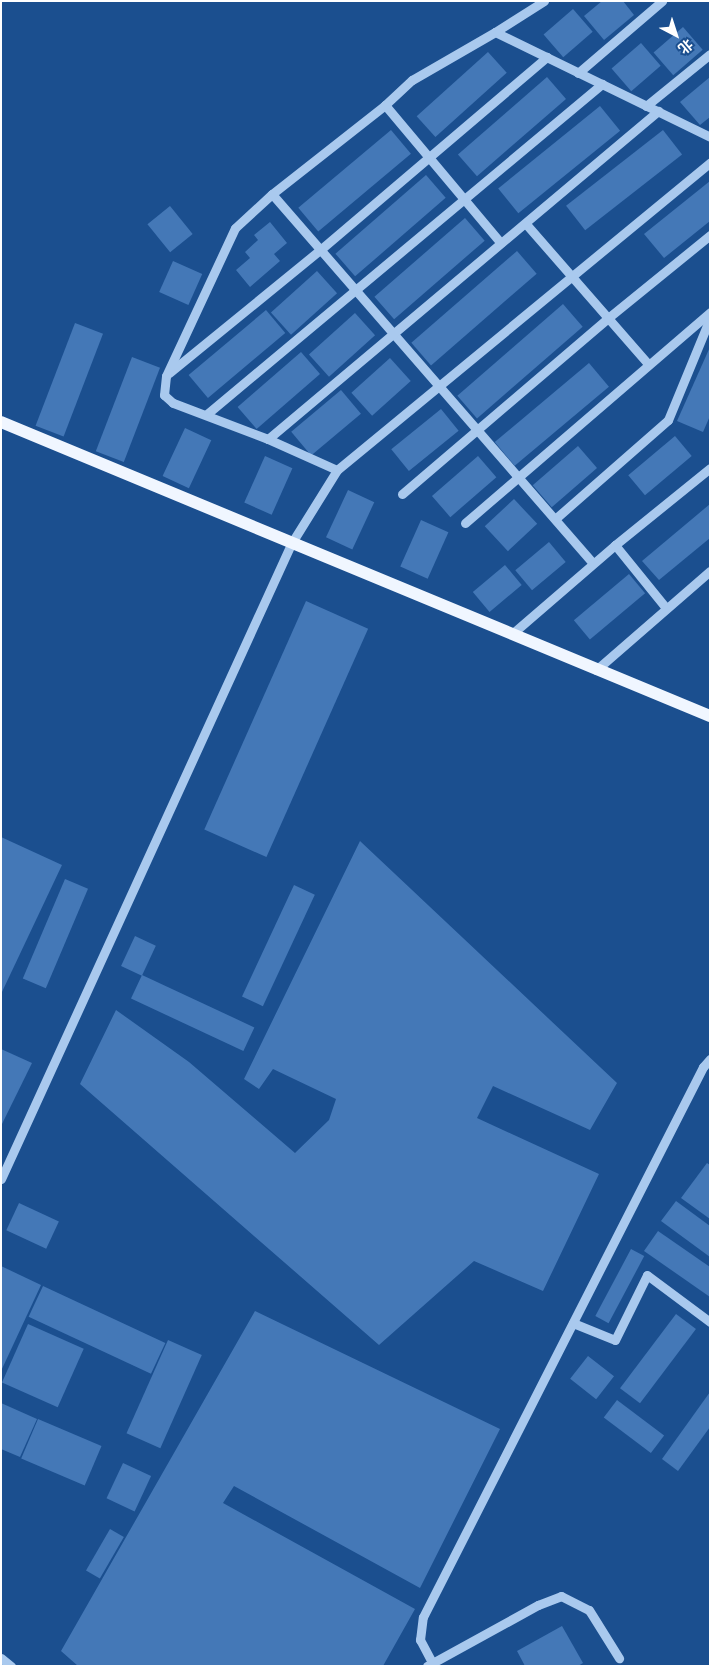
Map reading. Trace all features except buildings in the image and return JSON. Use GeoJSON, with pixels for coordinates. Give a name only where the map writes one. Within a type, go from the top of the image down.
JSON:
{"type":"FeatureCollection","features":[{"type":"Feature","properties":{"kind":"main road"},"geometry":{"type":"LineString","coordinates":[[1,422],[291,544],[513,633],[596,670],[710,716]]}},
{"type":"Feature","properties":{"kind":"street"},"geometry":{"type":"LineString","coordinates":[[337,470],[268,438],[173,403],[164,395],[166,376],[235,228],[272,194],[385,105],[412,80],[544,1]]}},
{"type":"Feature","properties":{"kind":"street"},"geometry":{"type":"LineString","coordinates":[[578,73],[662,1]]}},
{"type":"Feature","properties":{"kind":"street"},"geometry":{"type":"LineString","coordinates":[[495,32],[710,137]]}},
{"type":"Feature","properties":{"kind":"street"},"geometry":{"type":"LineString","coordinates":[[646,106],[710,54]]}},
{"type":"Feature","properties":{"kind":"street"},"geometry":{"type":"LineString","coordinates":[[166,376],[320,250],[547,58]]}},
{"type":"Feature","properties":{"kind":"street"},"geometry":{"type":"LineString","coordinates":[[207,414],[354,289],[465,200],[602,84]]}},
{"type":"Feature","properties":{"kind":"street"},"geometry":{"type":"LineString","coordinates":[[385,105],[502,243]]}},
{"type":"Feature","properties":{"kind":"street"},"geometry":{"type":"LineString","coordinates":[[268,438],[658,112]]}},
{"type":"Feature","properties":{"kind":"street"},"geometry":{"type":"LineString","coordinates":[[1,1179],[291,544],[337,470],[710,162]]}},
{"type":"Feature","properties":{"kind":"street"},"geometry":{"type":"LineString","coordinates":[[272,194],[593,563]]}},
{"type":"Feature","properties":{"kind":"street"},"geometry":{"type":"LineString","coordinates":[[526,224],[648,364]]}},
{"type":"Feature","properties":{"kind":"street"},"geometry":{"type":"LineString","coordinates":[[402,494],[608,318],[710,235]]}},
{"type":"Feature","properties":{"kind":"street"},"geometry":{"type":"LineString","coordinates":[[465,523],[710,312]]}},
{"type":"Feature","properties":{"kind":"street"},"geometry":{"type":"LineString","coordinates":[[555,519],[668,420],[710,318]]}},
{"type":"Feature","properties":{"kind":"street"},"geometry":{"type":"LineString","coordinates":[[513,633],[593,563],[710,468]]}},
{"type":"Feature","properties":{"kind":"street"},"geometry":{"type":"LineString","coordinates":[[615,545],[666,608]]}},
{"type":"Feature","properties":{"kind":"street"},"geometry":{"type":"LineString","coordinates":[[596,670],[710,571]]}},
{"type":"Feature","properties":{"kind":"street"},"geometry":{"type":"LineString","coordinates":[[619,1658],[588,1610],[561,1596],[538,1605],[432,1665],[420,1640],[423,1618],[703,1067],[710,1059]]}},
{"type":"Feature","properties":{"kind":"street"},"geometry":{"type":"LineString","coordinates":[[573,1323],[615,1340],[646,1275],[710,1322]]}},
{"type":"Feature","properties":{"kind":"street"},"geometry":{"type":"LineString","coordinates":[[1,1658],[11,1666]]}}]}
